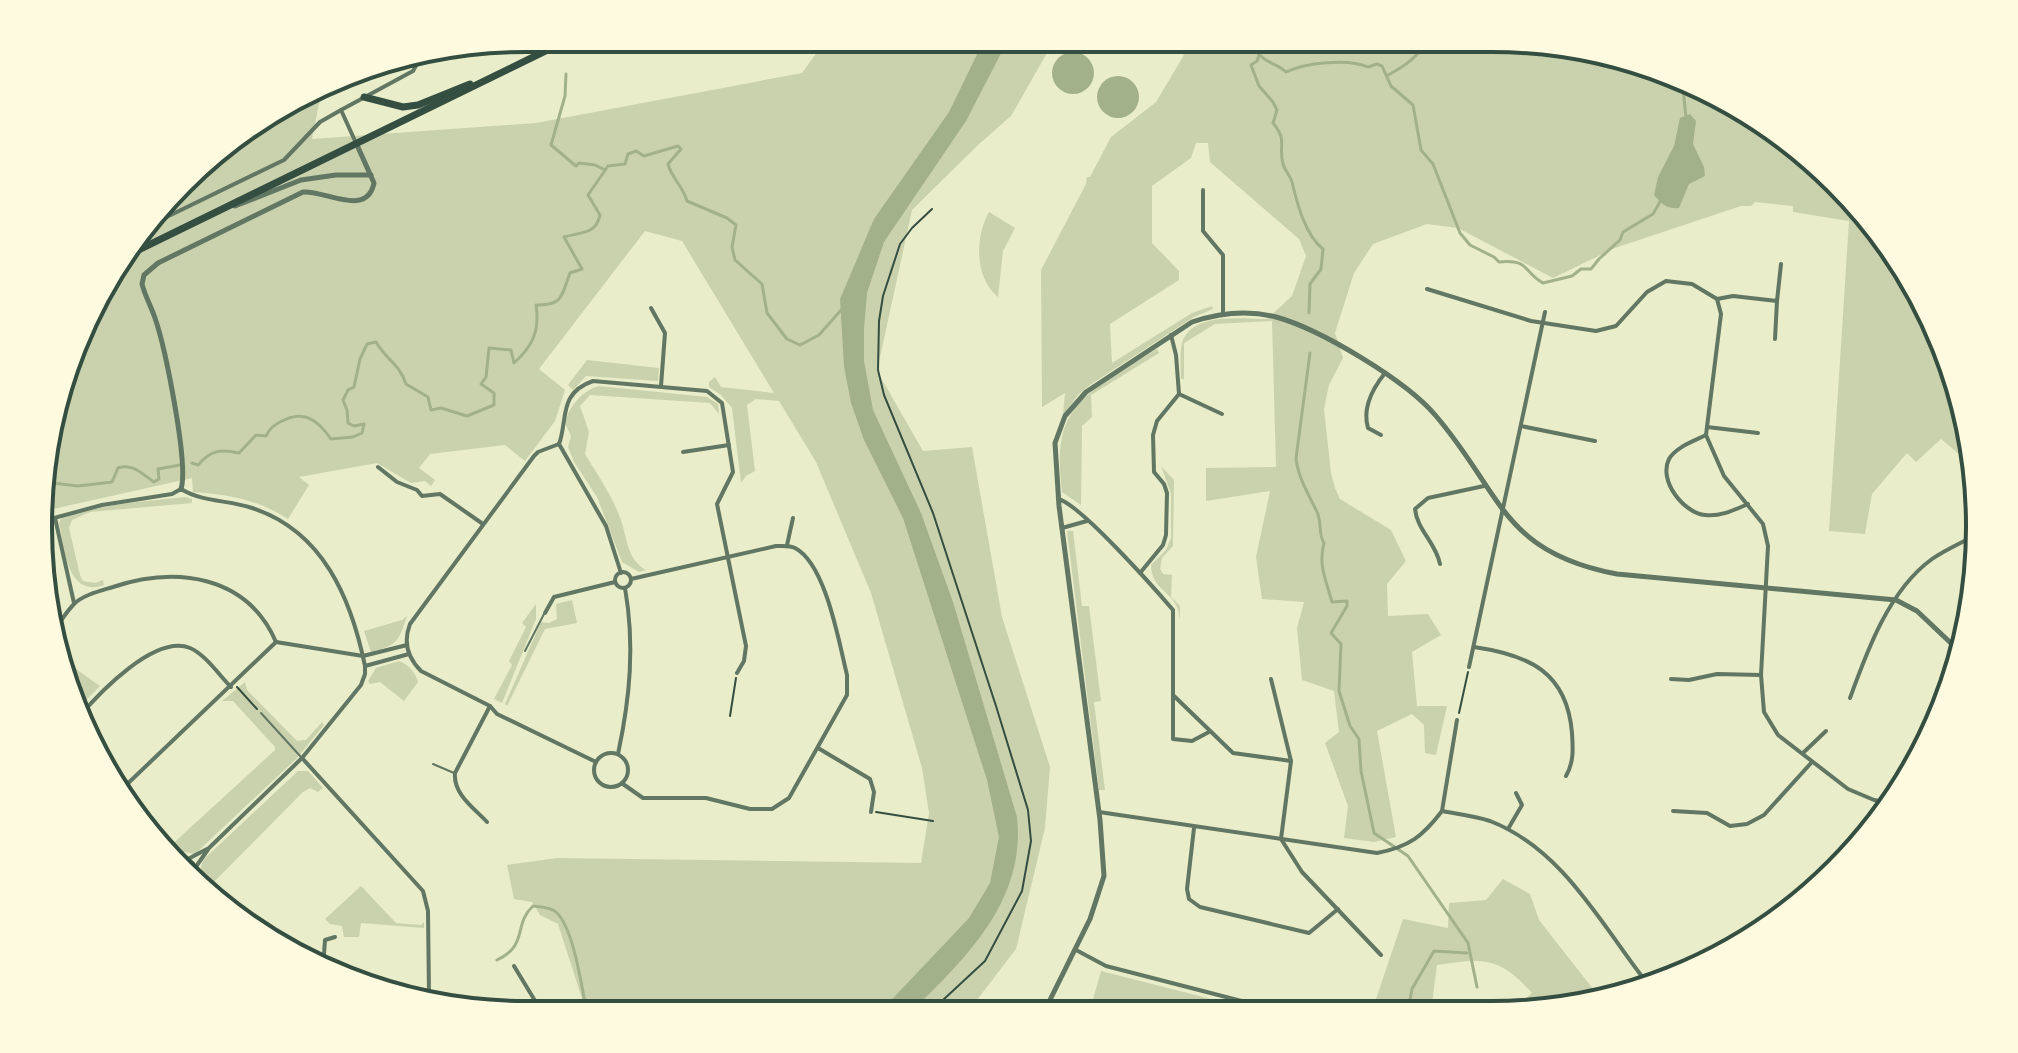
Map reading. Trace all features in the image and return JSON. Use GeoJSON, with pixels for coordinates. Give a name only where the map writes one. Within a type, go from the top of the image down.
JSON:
{"type":"FeatureCollection","features":[{"type":"Feature","properties":{"kind":"main road"},"geometry":{"type":"LineString","coordinates":[[143,248],[544,52]]}},
{"type":"Feature","properties":{"kind":"main road"},"geometry":{"type":"LineString","coordinates":[[364,97],[403,107],[418,105],[495,76]]}},
{"type":"Feature","properties":{"kind":"street"},"geometry":{"type":"LineString","coordinates":[[168,216],[284,160],[320,122],[413,71],[416,65]]}},
{"type":"Feature","properties":{"kind":"street"},"geometry":{"type":"LineString","coordinates":[[181,489],[184,473],[176,419],[160,333],[142,284],[144,275],[158,263],[303,192],[314,191],[349,201],[363,198],[373,189],[372,175],[341,110]]}},
{"type":"Feature","properties":{"kind":"street"},"geometry":{"type":"LineString","coordinates":[[226,207],[244,204],[309,178],[372,175]]}},
{"type":"Feature","properties":{"kind":"street"},"geometry":{"type":"LineString","coordinates":[[1203,190],[1203,231],[1223,255],[1223,314]]}},
{"type":"Feature","properties":{"kind":"street"},"geometry":{"type":"LineString","coordinates":[[1775,339],[1781,264]]}},
{"type":"Feature","properties":{"kind":"street"},"geometry":{"type":"LineString","coordinates":[[1427,289],[1543,323],[1603,331],[1616,326],[1647,292],[1666,281],[1692,284],[1717,299],[1733,296],[1777,301]]}},
{"type":"Feature","properties":{"kind":"street"},"geometry":{"type":"LineString","coordinates":[[1717,299],[1721,314],[1706,435],[1724,476],[1763,524],[1766,534],[1768,546],[1761,675],[1764,712],[1778,735],[1812,762],[1848,789],[1878,801]]}},
{"type":"Feature","properties":{"kind":"street"},"geometry":{"type":"LineString","coordinates":[[651,308],[665,333],[661,386]]}},
{"type":"Feature","properties":{"kind":"street"},"geometry":{"type":"LineString","coordinates":[[1469,667],[1545,312]]}},
{"type":"Feature","properties":{"kind":"street"},"geometry":{"type":"LineString","coordinates":[[1050,1001],[1076,950],[1101,892],[1104,876],[1099,812],[1058,499],[1055,443],[1065,416],[1086,392],[1192,322],[1223,314],[1251,313],[1278,318],[1385,373],[1417,396],[1436,416],[1502,512],[1536,544],[1576,564],[1617,574],[1896,600],[1917,611],[1951,643]]}},
{"type":"Feature","properties":{"kind":"street"},"geometry":{"type":"LineString","coordinates":[[1140,573],[1163,545],[1166,535],[1167,493],[1154,472],[1153,435],[1157,421],[1179,394],[1171,335]]}},
{"type":"Feature","properties":{"kind":"street"},"geometry":{"type":"LineString","coordinates":[[1381,435],[1368,428],[1366,411],[1377,383],[1385,373]]}},
{"type":"Feature","properties":{"kind":"street"},"geometry":{"type":"LineString","coordinates":[[621,573],[606,526],[559,444],[565,409],[587,383],[598,380],[707,391],[722,403],[725,411],[733,472],[717,504],[746,646],[744,661],[737,673]]}},
{"type":"Feature","properties":{"kind":"street"},"geometry":{"type":"LineString","coordinates":[[1179,394],[1222,414]]}},
{"type":"Feature","properties":{"kind":"street"},"geometry":{"type":"LineString","coordinates":[[1521,426],[1595,441]]}},
{"type":"Feature","properties":{"kind":"street"},"geometry":{"type":"LineString","coordinates":[[1707,427],[1758,433]]}},
{"type":"Feature","properties":{"kind":"street"},"geometry":{"type":"LineString","coordinates":[[1706,435],[1680,449],[1669,459],[1666,474],[1670,485],[1684,505],[1701,515],[1725,513],[1748,504]]}},
{"type":"Feature","properties":{"kind":"street"},"geometry":{"type":"LineString","coordinates":[[559,444],[538,452],[483,524],[410,624],[406,635],[407,645],[409,654],[421,671],[490,706],[497,714],[596,762]]}},
{"type":"Feature","properties":{"kind":"street"},"geometry":{"type":"LineString","coordinates":[[683,452],[729,445]]}},
{"type":"Feature","properties":{"kind":"street"},"geometry":{"type":"LineString","coordinates":[[378,467],[422,496],[440,494],[483,524]]}},
{"type":"Feature","properties":{"kind":"street"},"geometry":{"type":"LineString","coordinates":[[1440,564],[1438,551],[1416,520],[1415,509],[1428,498],[1484,486]]}},
{"type":"Feature","properties":{"kind":"street"},"geometry":{"type":"LineString","coordinates":[[74,603],[55,518],[86,508],[172,494],[181,489]]}},
{"type":"Feature","properties":{"kind":"street"},"geometry":{"type":"LineString","coordinates":[[181,489],[192,496],[256,509],[304,538],[334,575],[350,611],[365,666],[361,685],[302,758],[209,848],[196,867]]}},
{"type":"Feature","properties":{"kind":"street"},"geometry":{"type":"LineString","coordinates":[[1058,499],[1065,500],[1087,521],[1173,610],[1173,739],[1192,741],[1210,731]]}},
{"type":"Feature","properties":{"kind":"street"},"geometry":{"type":"LineString","coordinates":[[787,545],[793,518]]}},
{"type":"Feature","properties":{"kind":"street"},"geometry":{"type":"LineString","coordinates":[[1062,528],[1087,521]]}},
{"type":"Feature","properties":{"kind":"street"},"geometry":{"type":"LineString","coordinates":[[1850,698],[1866,654],[1896,600],[1931,560],[1966,541]]}},
{"type":"Feature","properties":{"kind":"street"},"geometry":{"type":"LineString","coordinates":[[623,784],[643,798],[706,798],[750,809],[772,809],[789,798],[847,695],[847,675],[829,607],[817,576],[803,554],[787,545],[631,579]]}},
{"type":"Feature","properties":{"kind":"street"},"geometry":{"type":"LineString","coordinates":[[621,573],[626,573],[631,579]]}},
{"type":"Feature","properties":{"kind":"street"},"geometry":{"type":"LineString","coordinates":[[545,613],[554,597],[615,582],[621,573]]}},
{"type":"Feature","properties":{"kind":"street"},"geometry":{"type":"LineString","coordinates":[[61,620],[74,603],[135,580],[162,576],[196,579],[222,587],[249,604],[270,629],[276,642]]}},
{"type":"Feature","properties":{"kind":"street"},"geometry":{"type":"LineString","coordinates":[[625,588],[631,579]]}},
{"type":"Feature","properties":{"kind":"street"},"geometry":{"type":"LineString","coordinates":[[615,582],[625,588]]}},
{"type":"Feature","properties":{"kind":"street"},"geometry":{"type":"LineString","coordinates":[[618,754],[631,683],[625,588]]}},
{"type":"Feature","properties":{"kind":"street"},"geometry":{"type":"LineString","coordinates":[[276,642],[363,656],[407,645]]}},
{"type":"Feature","properties":{"kind":"street"},"geometry":{"type":"LineString","coordinates":[[128,783],[276,642]]}},
{"type":"Feature","properties":{"kind":"street"},"geometry":{"type":"LineString","coordinates":[[88,708],[136,665],[161,648],[174,645],[199,654],[232,686]]}},
{"type":"Feature","properties":{"kind":"street"},"geometry":{"type":"LineString","coordinates":[[1474,647],[1509,652],[1535,663],[1562,693],[1571,716],[1573,750],[1572,767],[1566,776]]}},
{"type":"Feature","properties":{"kind":"street"},"geometry":{"type":"LineString","coordinates":[[365,666],[409,654]]}},
{"type":"Feature","properties":{"kind":"street"},"geometry":{"type":"LineString","coordinates":[[1671,679],[1689,680],[1717,674],[1761,675]]}},
{"type":"Feature","properties":{"kind":"street"},"geometry":{"type":"LineString","coordinates":[[1271,679],[1291,761],[1281,839],[1302,872],[1381,955]]}},
{"type":"Feature","properties":{"kind":"street"},"geometry":{"type":"LineString","coordinates":[[1173,695],[1233,753],[1291,761]]}},
{"type":"Feature","properties":{"kind":"street"},"geometry":{"type":"LineString","coordinates":[[487,822],[457,790],[455,773],[490,706]]}},
{"type":"Feature","properties":{"kind":"street"},"geometry":{"type":"LineString","coordinates":[[1099,812],[1377,853],[1391,850],[1406,845],[1426,832],[1442,811],[1457,720]]}},
{"type":"Feature","properties":{"kind":"street"},"geometry":{"type":"LineString","coordinates":[[1803,753],[1826,731]]}},
{"type":"Feature","properties":{"kind":"street"},"geometry":{"type":"LineString","coordinates":[[818,748],[870,779],[874,792],[871,812]]}},
{"type":"Feature","properties":{"kind":"street"},"geometry":{"type":"LineString","coordinates":[[605,754],[618,754],[628,765],[628,775],[623,784],[608,788],[599,782],[594,773],[596,762],[605,754]]}},
{"type":"Feature","properties":{"kind":"street"},"geometry":{"type":"LineString","coordinates":[[302,758],[423,891],[428,903],[429,991]]}},
{"type":"Feature","properties":{"kind":"street"},"geometry":{"type":"LineString","coordinates":[[1673,811],[1707,813],[1730,826],[1747,824],[1764,815],[1812,762]]}},
{"type":"Feature","properties":{"kind":"street"},"geometry":{"type":"LineString","coordinates":[[1508,829],[1522,805],[1516,793]]}},
{"type":"Feature","properties":{"kind":"street"},"geometry":{"type":"LineString","coordinates":[[1442,811],[1488,820],[1508,829],[1547,857],[1595,911],[1642,977]]}},
{"type":"Feature","properties":{"kind":"street"},"geometry":{"type":"LineString","coordinates":[[1194,828],[1187,889],[1189,899],[1200,907],[1309,933],[1338,909]]}},
{"type":"Feature","properties":{"kind":"street"},"geometry":{"type":"LineString","coordinates":[[188,859],[209,848]]}},
{"type":"Feature","properties":{"kind":"street"},"geometry":{"type":"LineString","coordinates":[[324,955],[325,940],[335,937]]}},
{"type":"Feature","properties":{"kind":"street"},"geometry":{"type":"LineString","coordinates":[[1076,950],[1106,966],[1241,1001]]}},
{"type":"Feature","properties":{"kind":"street"},"geometry":{"type":"LineString","coordinates":[[514,966],[535,1001]]}},
{"type":"Feature","properties":{"kind":"lane"},"geometry":{"type":"LineString","coordinates":[[525,651],[545,613]]}},
{"type":"Feature","properties":{"kind":"lane"},"geometry":{"type":"LineString","coordinates":[[261,713],[302,758]]}},
{"type":"Feature","properties":{"kind":"lane"},"geometry":{"type":"LineString","coordinates":[[433,764],[455,773]]}},
{"type":"Feature","properties":{"kind":"path"},"geometry":{"type":"LineString","coordinates":[[932,209],[900,244],[881,308],[878,370],[884,395],[933,513],[992,691],[1028,810],[1031,841],[1022,891],[985,961],[942,1001]]}},
{"type":"Feature","properties":{"kind":"path"},"geometry":{"type":"LineString","coordinates":[[1457,720],[1469,667]]}},
{"type":"Feature","properties":{"kind":"path"},"geometry":{"type":"LineString","coordinates":[[730,716],[737,673]]}},
{"type":"Feature","properties":{"kind":"path"},"geometry":{"type":"LineString","coordinates":[[232,686],[261,713]]}},
{"type":"Feature","properties":{"kind":"path"},"geometry":{"type":"LineString","coordinates":[[871,812],[933,821]]}},
{"type":"Feature","properties":{"kind":"shaded area"},"geometry":{"type":"Polygon","coordinates":[[[817,52],[1048,52],[1011,116],[912,210],[877,371],[923,451],[972,447],[1002,617],[1050,767],[1045,828],[1016,949],[976,1001],[583,1001],[558,924],[540,915],[532,902],[514,899],[507,865],[557,858],[921,863],[929,813],[922,768],[871,593],[816,462],[779,401],[756,399],[747,405],[755,471],[741,483],[732,408],[709,387],[709,382],[715,377],[721,387],[774,393],[682,241],[645,231],[539,369],[565,390],[555,421],[525,461],[505,445],[430,454],[419,468],[435,480],[431,486],[425,481],[411,483],[377,463],[299,477],[309,485],[288,519],[242,499],[193,492],[192,478],[53,509],[56,465],[68,404],[101,317],[150,238],[191,191],[238,150],[320,100],[312,139],[536,123],[802,73],[817,52]]]}},
{"type":"Feature","properties":{"kind":"shaded area"},"geometry":{"type":"Polygon","coordinates":[[[978,52],[1002,52],[966,121],[884,242],[867,293],[864,361],[873,410],[921,513],[953,602],[1017,817],[1017,847],[1012,875],[1002,901],[971,949],[922,1001],[890,1001],[969,918],[990,883],[999,837],[987,780],[903,518],[864,440],[851,403],[844,366],[840,299],[874,219],[949,112],[978,52]]]}},
{"type":"Feature","properties":{"kind":"shaded area"},"geometry":{"type":"Polygon","coordinates":[[[1073,52],[1088,58],[1094,73],[1088,88],[1073,94],[1058,88],[1052,73],[1058,58],[1073,52]]]}},
{"type":"Feature","properties":{"kind":"shaded area"},"geometry":{"type":"Polygon","coordinates":[[[1180,52],[1523,53],[1614,68],[1701,101],[1780,150],[1827,191],[1868,238],[1902,289],[1930,345],[1950,404],[1960,455],[1941,439],[1916,462],[1907,453],[1872,494],[1865,534],[1829,531],[1849,221],[1793,212],[1793,206],[1755,202],[1751,206],[1741,206],[1615,248],[1553,278],[1458,228],[1427,224],[1373,244],[1354,273],[1335,333],[1343,358],[1329,385],[1324,409],[1331,473],[1340,499],[1391,530],[1406,561],[1387,584],[1388,616],[1428,614],[1441,635],[1412,652],[1417,706],[1447,706],[1436,755],[1425,753],[1424,725],[1412,714],[1377,731],[1396,837],[1374,842],[1344,838],[1348,806],[1325,743],[1339,732],[1334,691],[1302,680],[1297,628],[1304,602],[1262,599],[1256,557],[1270,491],[1206,501],[1206,468],[1276,467],[1272,321],[1215,324],[1184,343],[1184,379],[1181,379],[1182,344],[1189,331],[1208,321],[1220,319],[1267,319],[1292,296],[1306,256],[1299,239],[1210,162],[1208,143],[1196,143],[1191,158],[1152,186],[1152,243],[1179,271],[1179,280],[1110,324],[1112,363],[1192,313],[1212,306],[1213,309],[1194,317],[1090,385],[1063,415],[1065,393],[1042,407],[1041,270],[1087,177],[1090,177],[1111,137],[1156,102],[1184,55],[1180,52]]]}},
{"type":"Feature","properties":{"kind":"shaded area"},"geometry":{"type":"Polygon","coordinates":[[[1118,76],[1133,82],[1139,97],[1133,112],[1118,118],[1103,112],[1097,97],[1103,82],[1118,76]]]}},
{"type":"Feature","properties":{"kind":"shaded area"},"geometry":{"type":"Polygon","coordinates":[[[1690,114],[1696,121],[1693,144],[1705,176],[1689,184],[1679,208],[1671,208],[1654,195],[1658,177],[1674,146],[1680,118],[1690,114]]]}},
{"type":"Feature","properties":{"kind":"shaded area"},"geometry":{"type":"Polygon","coordinates":[[[989,212],[1015,228],[1003,251],[998,297],[984,279],[979,256],[981,233],[989,212]]]}},
{"type":"Feature","properties":{"kind":"shaded area"},"geometry":{"type":"Polygon","coordinates":[[[1157,349],[1159,353],[1091,395],[1092,417],[1082,426],[1081,505],[1062,492],[1060,449],[1066,424],[1093,390],[1157,349]]]}},
{"type":"Feature","properties":{"kind":"shaded area"},"geometry":{"type":"Polygon","coordinates":[[[587,360],[659,368],[658,381],[586,376],[573,390],[568,385],[587,360]]]}},
{"type":"Feature","properties":{"kind":"shaded area"},"geometry":{"type":"Polygon","coordinates":[[[599,386],[707,397],[718,404],[719,414],[710,403],[590,395],[580,406],[589,432],[585,454],[616,507],[634,559],[646,570],[639,572],[622,562],[597,497],[568,447],[571,436],[565,423],[570,411],[582,395],[599,386]]]}},
{"type":"Feature","properties":{"kind":"shaded area"},"geometry":{"type":"Polygon","coordinates":[[[1161,466],[1174,480],[1173,546],[1162,558],[1160,569],[1163,574],[1172,575],[1171,597],[1158,585],[1151,565],[1166,550],[1171,538],[1171,493],[1161,466]]]}},
{"type":"Feature","properties":{"kind":"shaded area"},"geometry":{"type":"Polygon","coordinates":[[[185,497],[192,499],[192,503],[90,512],[72,520],[69,528],[80,575],[83,581],[95,583],[103,580],[104,585],[92,587],[75,578],[66,557],[59,523],[61,519],[107,506],[185,497]]]}},
{"type":"Feature","properties":{"kind":"shaded area"},"geometry":{"type":"Polygon","coordinates":[[[1067,531],[1073,531],[1082,606],[1089,606],[1101,701],[1094,702],[1105,790],[1099,790],[1067,531]]]}},
{"type":"Feature","properties":{"kind":"shaded area"},"geometry":{"type":"Polygon","coordinates":[[[572,600],[577,623],[545,629],[507,706],[505,704],[541,622],[549,623],[557,619],[556,604],[572,600]]]}},
{"type":"Feature","properties":{"kind":"shaded area"},"geometry":{"type":"Polygon","coordinates":[[[536,604],[536,619],[502,703],[494,699],[512,665],[509,661],[526,627],[522,623],[536,604]]]}},
{"type":"Feature","properties":{"kind":"shaded area"},"geometry":{"type":"Polygon","coordinates":[[[407,616],[396,641],[371,652],[364,631],[407,616]]]}},
{"type":"Feature","properties":{"kind":"shaded area"},"geometry":{"type":"Polygon","coordinates":[[[399,661],[411,669],[418,682],[404,701],[380,682],[370,684],[368,681],[376,668],[399,661]]]}},
{"type":"Feature","properties":{"kind":"shaded area"},"geometry":{"type":"Polygon","coordinates":[[[73,667],[100,686],[85,701],[73,667]]]}},
{"type":"Feature","properties":{"kind":"shaded area"},"geometry":{"type":"Polygon","coordinates":[[[245,682],[247,690],[297,741],[306,740],[322,722],[324,725],[297,758],[195,854],[182,852],[174,843],[275,750],[233,701],[222,701],[245,682]]]}},
{"type":"Feature","properties":{"kind":"shaded area"},"geometry":{"type":"Polygon","coordinates":[[[298,771],[308,771],[323,788],[318,792],[310,788],[303,792],[213,883],[201,871],[204,859],[298,771]]]}},
{"type":"Feature","properties":{"kind":"shaded area"},"geometry":{"type":"Polygon","coordinates":[[[1503,879],[1530,894],[1539,920],[1594,990],[1524,1000],[1532,993],[1510,972],[1489,962],[1467,961],[1437,965],[1432,1001],[1375,1001],[1403,919],[1448,928],[1449,903],[1486,900],[1503,879]]]}},
{"type":"Feature","properties":{"kind":"shaded area"},"geometry":{"type":"Polygon","coordinates":[[[361,886],[396,923],[421,925],[424,922],[424,928],[361,923],[359,937],[344,937],[342,926],[330,924],[325,919],[361,886]]]}},
{"type":"Feature","properties":{"kind":"shaded area"},"geometry":{"type":"Polygon","coordinates":[[[1101,971],[1219,1001],[1093,1001],[1101,971]]]}},
{"type":"Feature","properties":{"kind":"waterway"},"geometry":{"type":"LineString","coordinates":[[1256,52],[1286,72],[1327,63],[1382,66],[1391,86],[1413,105],[1421,150],[1433,164],[1460,233],[1470,245],[1499,262],[1521,264],[1543,283],[1572,276],[1581,269],[1591,269],[1620,240],[1623,232],[1653,214],[1661,200]]}},
{"type":"Feature","properties":{"kind":"waterway"},"geometry":{"type":"LineString","coordinates":[[1388,75],[1419,52]]}},
{"type":"Feature","properties":{"kind":"waterway"},"geometry":{"type":"LineString","coordinates":[[1260,53],[1251,65],[1259,86],[1277,110],[1273,123],[1281,139],[1283,164],[1307,227],[1323,249],[1321,269],[1310,284],[1309,313]]}},
{"type":"Feature","properties":{"kind":"waterway"},"geometry":{"type":"LineString","coordinates":[[566,74],[565,96],[551,145],[576,166],[579,163],[595,165],[605,170]]}},
{"type":"Feature","properties":{"kind":"waterway"},"geometry":{"type":"LineString","coordinates":[[1683,93],[1686,117]]}},
{"type":"Feature","properties":{"kind":"waterway"},"geometry":{"type":"LineString","coordinates":[[192,463],[198,465],[216,452],[239,453],[256,435],[266,436],[275,425],[296,416],[315,421],[331,439],[362,433],[364,424],[354,426],[348,423],[343,400],[348,390],[354,387],[367,344],[376,342],[400,371],[406,384],[428,397],[431,410],[441,408],[467,416],[494,405],[494,393],[481,384],[486,377],[489,348],[511,350],[514,363],[526,350],[536,330],[536,305],[560,298],[570,273],[582,269],[564,237],[586,232],[595,226],[600,215],[588,195],[608,166],[625,164],[628,154],[636,151],[644,156],[678,146],[681,149],[668,164],[687,201],[736,225],[732,247],[735,260],[762,284],[767,313],[787,339],[800,345],[819,335],[842,309]]}},
{"type":"Feature","properties":{"kind":"waterway"},"geometry":{"type":"LineString","coordinates":[[1310,353],[1296,458],[1301,479],[1318,516],[1324,543],[1322,566],[1332,602],[1347,601],[1331,633],[1341,644],[1339,691],[1350,726],[1359,739],[1361,771],[1374,833],[1408,856],[1468,943],[1477,987]]}},
{"type":"Feature","properties":{"kind":"waterway"},"geometry":{"type":"LineString","coordinates":[[54,483],[78,486],[112,482],[118,468],[123,467],[137,470],[154,482],[159,479],[158,469],[180,465]]}},
{"type":"Feature","properties":{"kind":"waterway"},"geometry":{"type":"LineString","coordinates":[[497,960],[513,948],[523,920],[533,906],[554,910],[568,931],[585,1001]]}},
{"type":"Feature","properties":{"kind":"waterway"},"geometry":{"type":"LineString","coordinates":[[1410,1001],[1412,989],[1434,951],[1467,953]]}}]}
